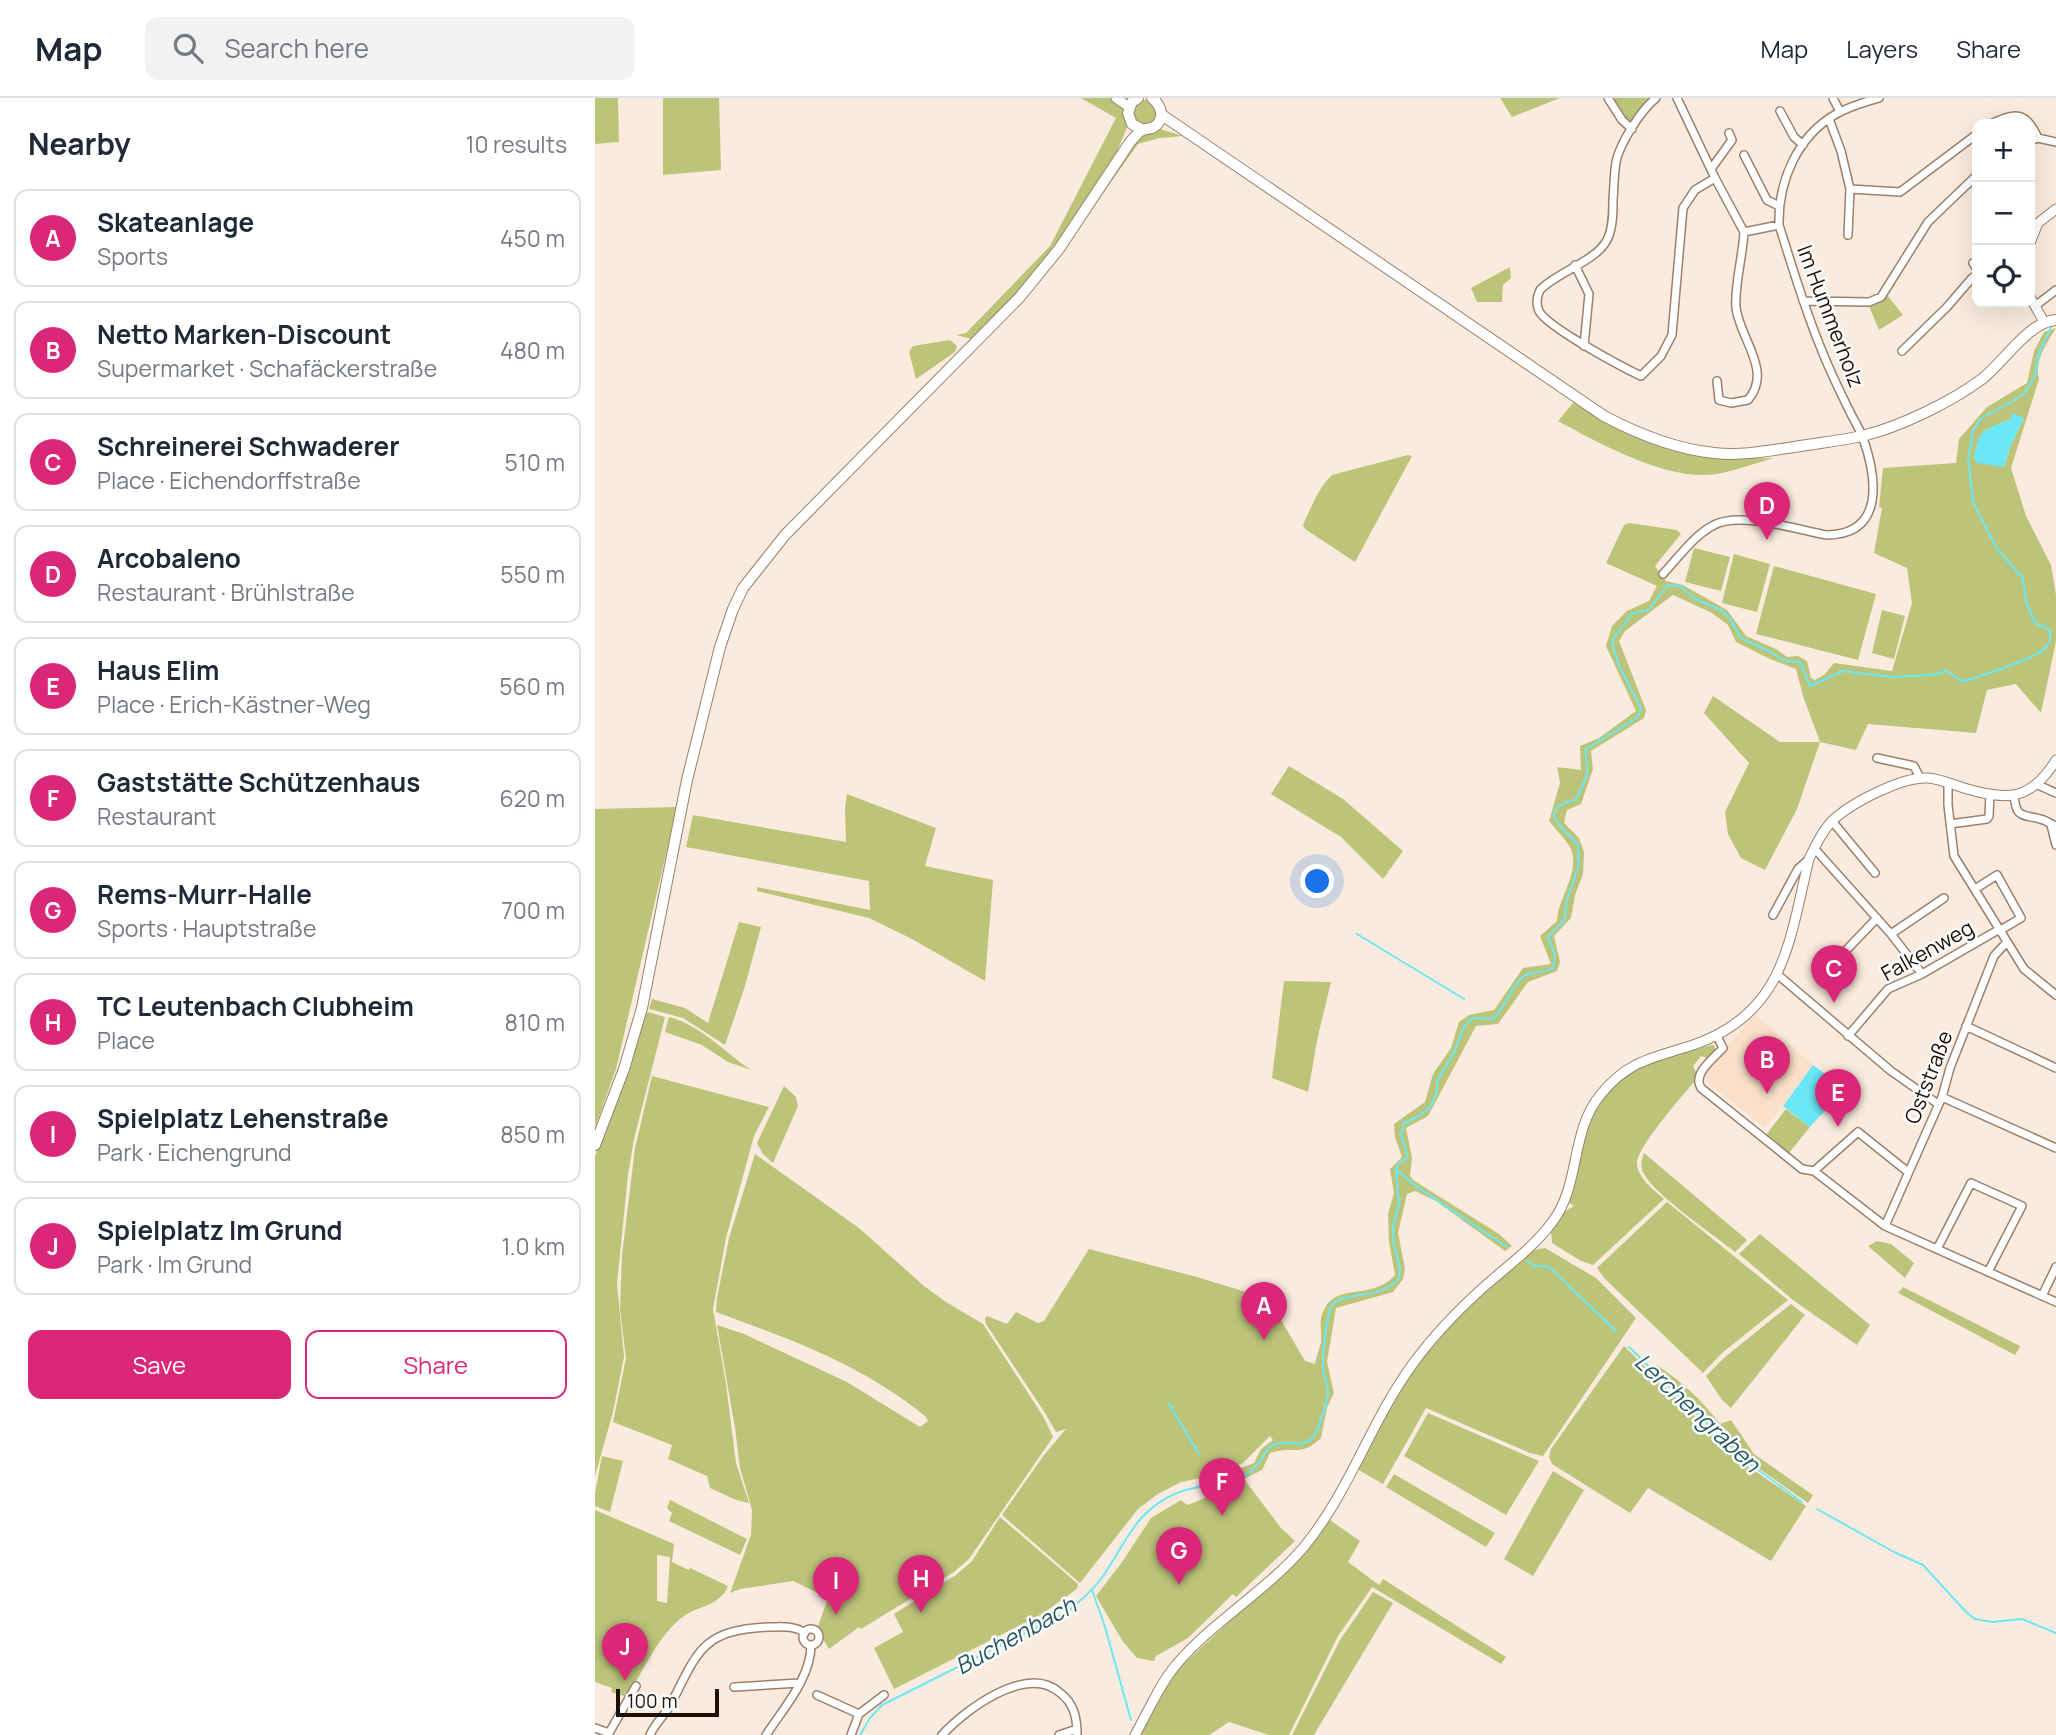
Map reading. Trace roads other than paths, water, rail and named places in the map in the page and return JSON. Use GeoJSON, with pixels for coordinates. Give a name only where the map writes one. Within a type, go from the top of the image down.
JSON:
{"type":"FeatureCollection","features":[{"type":"Feature","properties":{"kind":"main road"},"geometry":{"type":"LineString","coordinates":[[1157,100],[1161,115],[1157,125]]}},
{"type":"Feature","properties":{"kind":"main road"},"geometry":{"type":"LineString","coordinates":[[1134,101],[1129,118],[1132,124],[1143,130]]}},
{"type":"Feature","properties":{"kind":"main road"},"geometry":{"type":"LineString","coordinates":[[1161,115],[1604,416],[1643,434],[1685,448],[1725,454],[1755,454],[1863,436],[1910,418],[1980,381],[2043,323],[2056,320]]}},
{"type":"Feature","properties":{"kind":"main road"},"geometry":{"type":"LineString","coordinates":[[1122,153],[1132,124]]}},
{"type":"Feature","properties":{"kind":"main road"},"geometry":{"type":"LineString","coordinates":[[595,1146],[624,1069],[642,1008],[687,779],[720,647],[743,588],[794,525],[1019,298],[1059,249],[1122,153],[1143,130],[1157,125],[1184,131]]}},
{"type":"Feature","properties":{"kind":"street"},"geometry":{"type":"LineString","coordinates":[[1117,98],[1134,101]]}},
{"type":"Feature","properties":{"kind":"street"},"geometry":{"type":"LineString","coordinates":[[1608,98],[1622,120],[1632,129]]}},
{"type":"Feature","properties":{"kind":"street"},"geometry":{"type":"LineString","coordinates":[[1656,98],[1632,129],[1616,161],[1608,239],[1594,254],[1548,282],[1540,290],[1538,303],[1543,317],[1584,346],[1640,376],[1661,356],[1672,335],[1683,208],[1695,190],[1715,177]]}},
{"type":"Feature","properties":{"kind":"street"},"geometry":{"type":"LineString","coordinates":[[1833,98],[1840,112]]}},
{"type":"Feature","properties":{"kind":"street","name":"Im Hummerholz"},"geometry":{"type":"LineString","coordinates":[[1663,574],[1697,538],[1715,524],[1731,520],[1827,535],[1853,531],[1867,517],[1873,502],[1863,436],[1824,358],[1803,301],[1779,225],[1779,206],[1787,172],[1803,145],[1840,112],[1879,98]]}},
{"type":"Feature","properties":{"kind":"street"},"geometry":{"type":"LineString","coordinates":[[1679,99],[1744,232],[1736,308],[1757,368],[1757,386],[1748,400],[1731,403],[1719,400],[1717,381]]}},
{"type":"Feature","properties":{"kind":"street"},"geometry":{"type":"LineString","coordinates":[[1780,111],[1794,136],[1803,145]]}},
{"type":"Feature","properties":{"kind":"street"},"geometry":{"type":"LineString","coordinates":[[2003,119],[2012,115],[2023,119]]}},
{"type":"Feature","properties":{"kind":"street"},"geometry":{"type":"LineString","coordinates":[[1829,119],[1841,151],[1850,190],[1848,235]]}},
{"type":"Feature","properties":{"kind":"street"},"geometry":{"type":"LineString","coordinates":[[1711,169],[1732,140],[1728,134]]}},
{"type":"Feature","properties":{"kind":"street"},"geometry":{"type":"LineString","coordinates":[[1850,190],[1900,192],[1972,138]]}},
{"type":"Feature","properties":{"kind":"street"},"geometry":{"type":"LineString","coordinates":[[2035,140],[2056,142]]}},
{"type":"Feature","properties":{"kind":"street"},"geometry":{"type":"LineString","coordinates":[[1744,155],[1767,200],[1779,206]]}},
{"type":"Feature","properties":{"kind":"street"},"geometry":{"type":"LineString","coordinates":[[1803,301],[1869,302],[1881,298],[1928,222],[1972,180]]}},
{"type":"Feature","properties":{"kind":"street"},"geometry":{"type":"LineString","coordinates":[[2035,230],[2038,223],[2056,209]]}},
{"type":"Feature","properties":{"kind":"street"},"geometry":{"type":"LineString","coordinates":[[1744,232],[1779,225]]}},
{"type":"Feature","properties":{"kind":"street"},"geometry":{"type":"LineString","coordinates":[[1576,265],[1589,294],[1584,346]]}},
{"type":"Feature","properties":{"kind":"street"},"geometry":{"type":"LineString","coordinates":[[1902,351],[1972,278]]}},
{"type":"Feature","properties":{"kind":"street"},"geometry":{"type":"LineString","coordinates":[[2043,323],[2035,306],[2056,290]]}},
{"type":"Feature","properties":{"kind":"street"},"geometry":{"type":"LineString","coordinates":[[1877,758],[1914,766],[1920,778]]}},
{"type":"Feature","properties":{"kind":"street"},"geometry":{"type":"LineString","coordinates":[[1135,1735],[1175,1667],[1301,1550],[1330,1513],[1389,1402],[1424,1350],[1461,1309],[1553,1221],[1563,1205],[1570,1184],[1586,1115],[1599,1096],[1631,1065],[1717,1036],[1739,1021],[1761,999],[1778,975],[1790,940],[1809,859],[1832,821],[1867,798],[1920,778],[1990,794],[2014,795],[2038,785],[2056,762]]}},
{"type":"Feature","properties":{"kind":"street"},"geometry":{"type":"LineString","coordinates":[[1948,783],[1954,856],[2024,969],[2056,995]]}},
{"type":"Feature","properties":{"kind":"street"},"geometry":{"type":"LineString","coordinates":[[2038,785],[2056,793]]}},
{"type":"Feature","properties":{"kind":"street"},"geometry":{"type":"LineString","coordinates":[[1950,824],[1987,820],[1990,794]]}},
{"type":"Feature","properties":{"kind":"street"},"geometry":{"type":"LineString","coordinates":[[2014,795],[2020,814],[2054,825],[2056,845]]}},
{"type":"Feature","properties":{"kind":"street"},"geometry":{"type":"LineString","coordinates":[[1832,821],[1875,873]]}},
{"type":"Feature","properties":{"kind":"street"},"geometry":{"type":"LineString","coordinates":[[1814,848],[1891,933],[1922,974]]}},
{"type":"Feature","properties":{"kind":"street"},"geometry":{"type":"LineString","coordinates":[[1773,915],[1798,869],[1809,859]]}},
{"type":"Feature","properties":{"kind":"street"},"geometry":{"type":"LineString","coordinates":[[1975,889],[1997,875],[2021,918],[1999,931]]}},
{"type":"Feature","properties":{"kind":"street"},"geometry":{"type":"LineString","coordinates":[[1891,933],[1944,898]]}},
{"type":"Feature","properties":{"kind":"street"},"geometry":{"type":"LineString","coordinates":[[1833,964],[1877,918]]}},
{"type":"Feature","properties":{"kind":"street","name":"Falkenweg"},"geometry":{"type":"LineString","coordinates":[[1848,1036],[1888,989],[1922,974],[1999,931]]}},
{"type":"Feature","properties":{"kind":"street","name":"Oststraße"},"geometry":{"type":"LineString","coordinates":[[1885,1226],[1940,1100],[1994,956],[2006,943]]}},
{"type":"Feature","properties":{"kind":"street"},"geometry":{"type":"LineString","coordinates":[[1778,975],[1891,1071],[1940,1100],[2056,1148]]}},
{"type":"Feature","properties":{"kind":"street"},"geometry":{"type":"LineString","coordinates":[[1966,1026],[2056,1068]]}},
{"type":"Feature","properties":{"kind":"street"},"geometry":{"type":"LineString","coordinates":[[1717,1036],[1723,1048],[1698,1076],[1701,1088],[1802,1169],[1814,1171],[1885,1226],[2056,1302]]}},
{"type":"Feature","properties":{"kind":"street"},"geometry":{"type":"LineString","coordinates":[[1814,1171],[1858,1132],[1908,1172]]}},
{"type":"Feature","properties":{"kind":"street"},"geometry":{"type":"LineString","coordinates":[[1937,1250],[1971,1183],[2022,1206],[1988,1272]]}},
{"type":"Feature","properties":{"kind":"street"},"geometry":{"type":"LineString","coordinates":[[2042,1296],[2056,1267]]}},
{"type":"Feature","properties":{"kind":"street"},"geometry":{"type":"LineString","coordinates":[[650,1735],[658,1720],[666,1713],[687,1670],[700,1650],[711,1640],[742,1629],[786,1627],[799,1628],[805,1633]]}},
{"type":"Feature","properties":{"kind":"street"},"geometry":{"type":"LineString","coordinates":[[766,1735],[799,1683],[807,1667],[811,1645],[817,1641],[818,1634],[812,1629],[805,1633]]}},
{"type":"Feature","properties":{"kind":"street"},"geometry":{"type":"LineString","coordinates":[[805,1633],[804,1639],[811,1645]]}},
{"type":"Feature","properties":{"kind":"street"},"geometry":{"type":"LineString","coordinates":[[941,1735],[951,1724],[981,1703],[1013,1687],[1037,1682],[1053,1686],[1075,1712],[1077,1732],[1059,1735]]}},
{"type":"Feature","properties":{"kind":"street"},"geometry":{"type":"LineString","coordinates":[[734,1687],[799,1683]]}},
{"type":"Feature","properties":{"kind":"street"},"geometry":{"type":"LineString","coordinates":[[595,1728],[609,1733],[636,1686]]}},
{"type":"Feature","properties":{"kind":"street"},"geometry":{"type":"LineString","coordinates":[[817,1695],[859,1714]]}},
{"type":"Feature","properties":{"kind":"street"},"geometry":{"type":"LineString","coordinates":[[851,1735],[859,1714],[884,1695]]}},
{"type":"Feature","properties":{"kind":"water"},"geometry":{"type":"Polygon","coordinates":[[[2013,413],[2024,418],[2004,467],[1977,463],[1974,459],[1980,436],[1988,429],[2011,419],[2013,413]]]}},
{"type":"Feature","properties":{"kind":"water"},"geometry":{"type":"Polygon","coordinates":[[[1813,1065],[1845,1088],[1810,1127],[1783,1106],[1813,1065]]]}},
{"type":"Feature","properties":{"kind":"waterway","name":"Buchenbach"},"geometry":{"type":"LineString","coordinates":[[860,1735],[882,1705],[1067,1612],[1097,1584],[1132,1530],[1163,1500],[1185,1490],[1240,1477],[1253,1470],[1272,1445],[1301,1444],[1315,1434],[1328,1394],[1323,1362],[1332,1305],[1344,1298],[1383,1290],[1399,1278],[1400,1268],[1393,1241],[1393,1225],[1399,1205],[1396,1169],[1398,1164],[1408,1157],[1401,1135],[1404,1123],[1430,1107],[1437,1092],[1437,1081],[1454,1052],[1464,1027],[1472,1018],[1493,1019],[1522,978],[1529,973],[1553,968],[1555,956],[1548,936],[1564,921],[1567,900],[1579,865],[1578,844],[1554,816],[1556,808],[1575,800],[1580,791],[1587,770],[1586,749],[1638,717],[1641,708],[1621,670],[1612,645],[1614,637],[1632,614],[1648,610],[1668,585],[1680,586],[1695,599],[1721,610],[1730,618],[1740,637],[1785,661],[1800,662],[1810,686],[1843,671],[1892,677],[1931,675],[1947,671],[1961,681],[2017,663],[2045,648],[2050,630],[2035,623],[2026,602],[2023,578],[1998,550],[1974,505],[1968,460],[1973,431],[1980,419],[2023,395],[2034,378],[2039,353],[2052,325]]}},
{"type":"Feature","properties":{"kind":"waterway"},"geometry":{"type":"LineString","coordinates":[[1357,934],[1464,999]]}},
{"type":"Feature","properties":{"kind":"waterway","name":"Lerchengraben"},"geometry":{"type":"LineString","coordinates":[[1396,1169],[1413,1184],[1507,1247]]}},
{"type":"Feature","properties":{"kind":"waterway","name":"Lerchengraben"},"geometry":{"type":"LineString","coordinates":[[1527,1261],[1535,1266],[1548,1266],[1616,1331]]}},
{"type":"Feature","properties":{"kind":"waterway","name":"Lerchengraben"},"geometry":{"type":"LineString","coordinates":[[1629,1347],[1742,1458],[1802,1502]]}},
{"type":"Feature","properties":{"kind":"waterway"},"geometry":{"type":"LineString","coordinates":[[1168,1402],[1199,1454]]}},
{"type":"Feature","properties":{"kind":"waterway","name":"Lerchengraben"},"geometry":{"type":"LineString","coordinates":[[1817,1509],[1923,1565],[1975,1619],[1993,1622],[2022,1619],[2056,1633]]}},
{"type":"Feature","properties":{"kind":"waterway"},"geometry":{"type":"LineString","coordinates":[[1092,1590],[1131,1720]]}},
{"type":"Feature","properties":{"kind":"place","name":"Arcobaleno"},"geometry":{"type":"Point","coordinates":[1767,540]}},
{"type":"Feature","properties":{"kind":"place","name":"Schreinerei Schwaderer"},"geometry":{"type":"Point","coordinates":[1834,1003]}},
{"type":"Feature","properties":{"kind":"place","name":"Netto Marken-Discount"},"geometry":{"type":"Point","coordinates":[1767,1094]}},
{"type":"Feature","properties":{"kind":"place","name":"Haus Elim"},"geometry":{"type":"Point","coordinates":[1838,1127]}},
{"type":"Feature","properties":{"kind":"place","name":"Skateanlage"},"geometry":{"type":"Point","coordinates":[1264,1340]}},
{"type":"Feature","properties":{"kind":"place","name":"Gaststätte Schützenhaus"},"geometry":{"type":"Point","coordinates":[1222,1516]}},
{"type":"Feature","properties":{"kind":"place","name":"Rems-Murr-Halle"},"geometry":{"type":"Point","coordinates":[1179,1585]}},
{"type":"Feature","properties":{"kind":"place","name":"TC Leutenbach Clubheim"},"geometry":{"type":"Point","coordinates":[921,1613]}},
{"type":"Feature","properties":{"kind":"place","name":"Spielplatz Lehenstraße"},"geometry":{"type":"Point","coordinates":[836,1615]}},
{"type":"Feature","properties":{"kind":"place","name":"Spielplatz Im Grund"},"geometry":{"type":"Point","coordinates":[625,1681]}}]}
